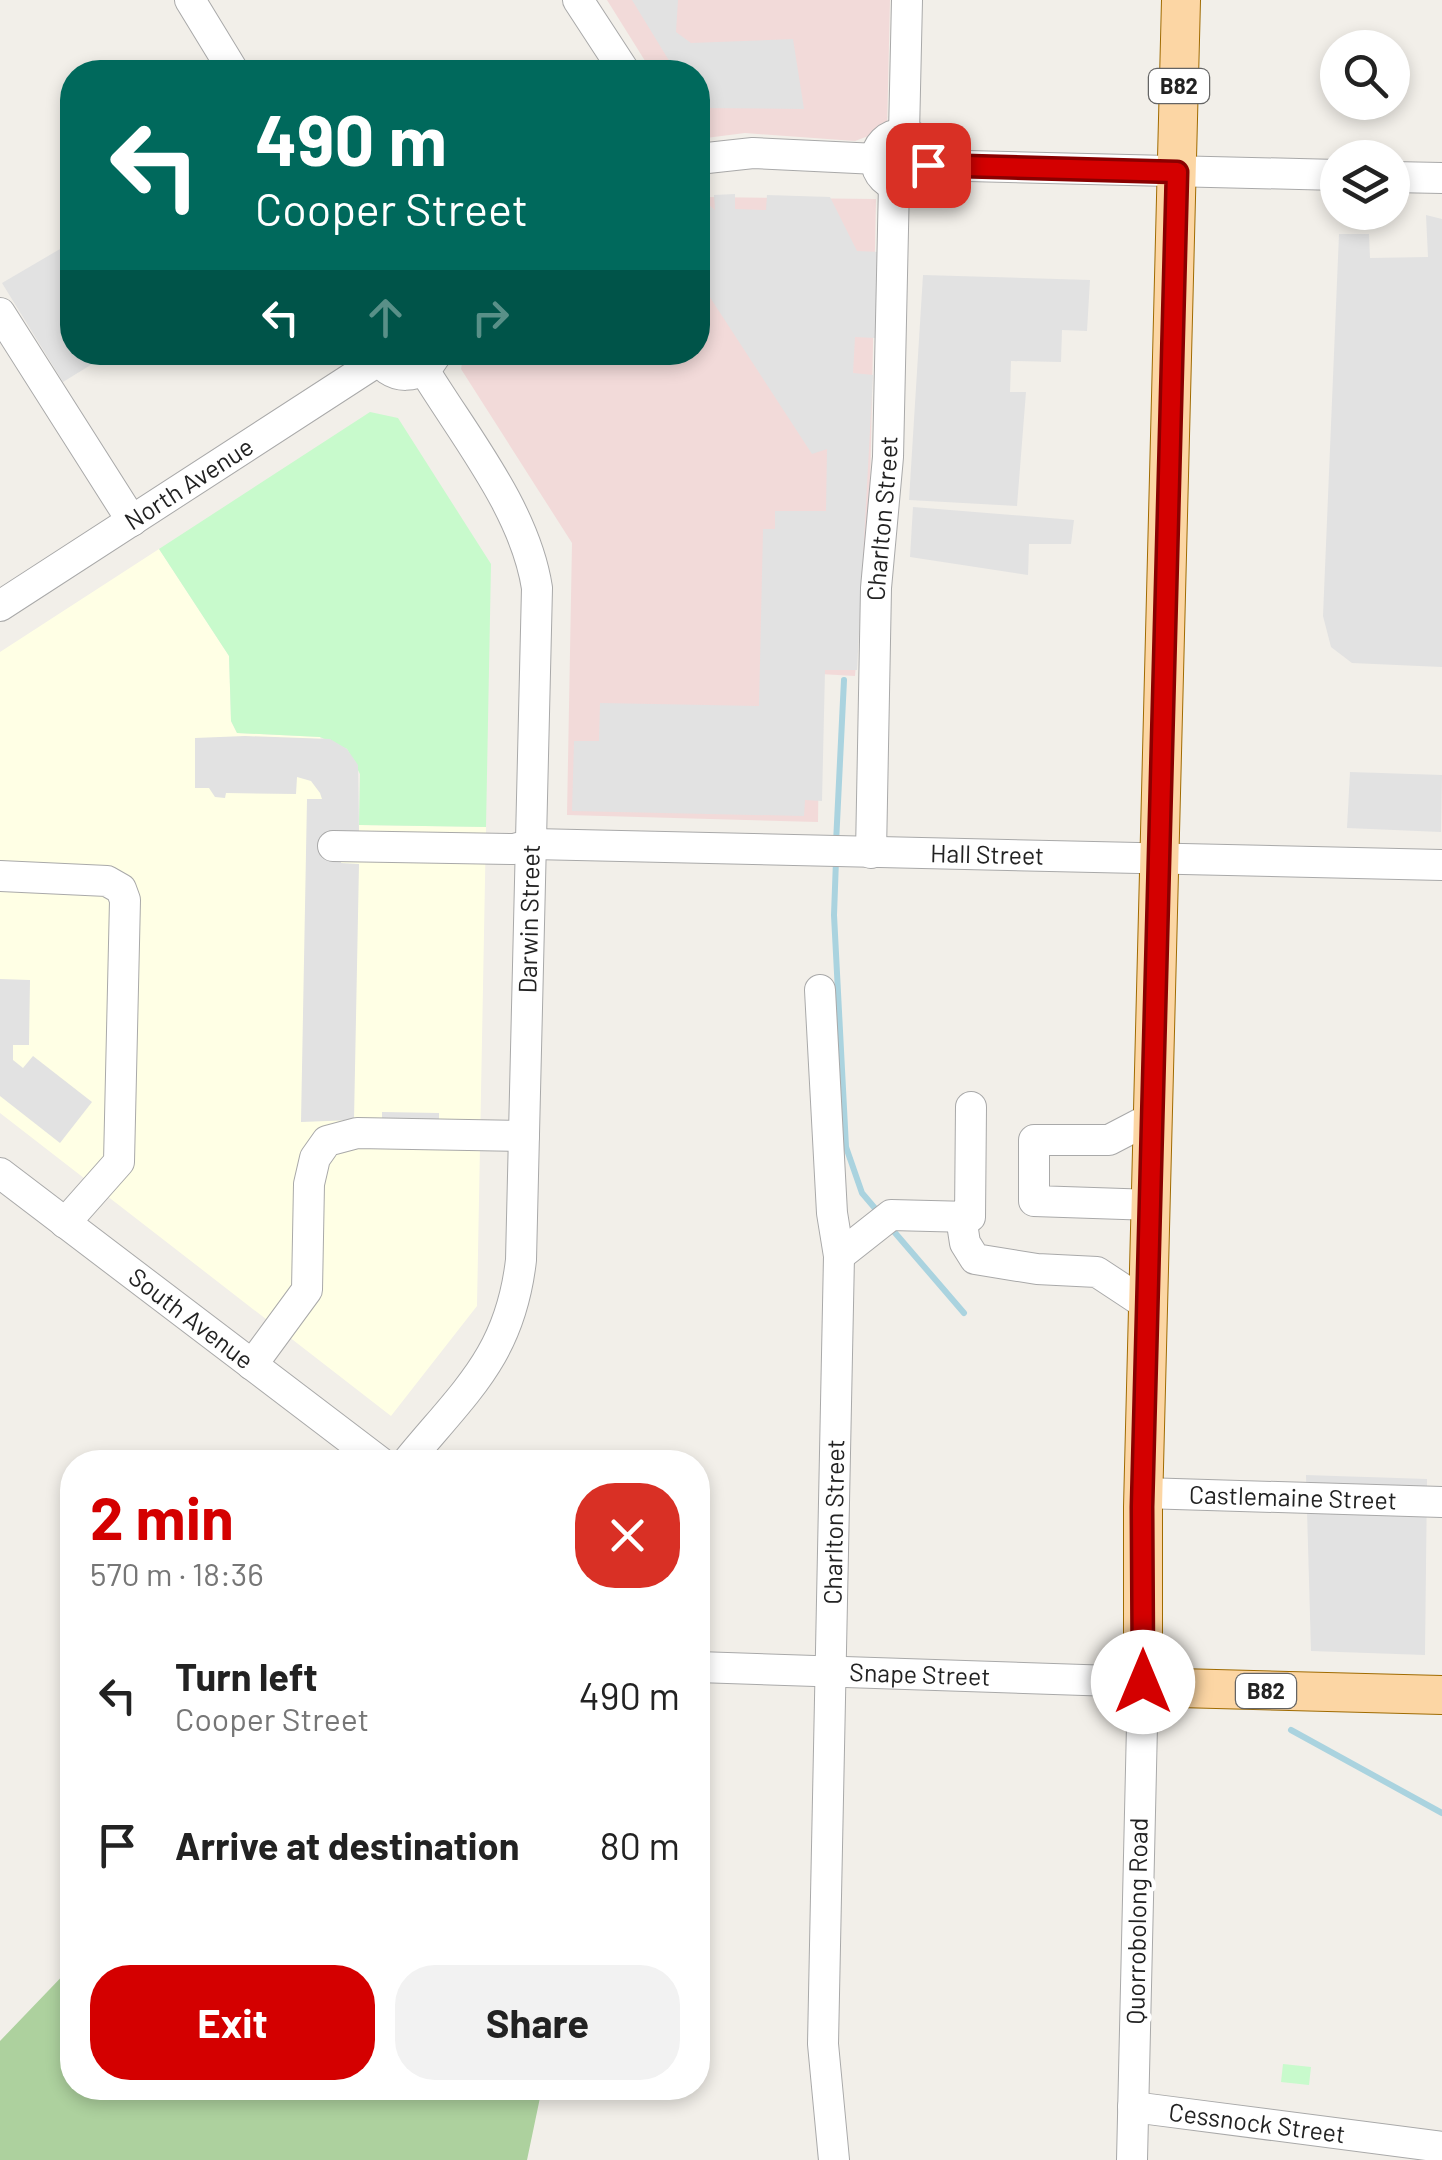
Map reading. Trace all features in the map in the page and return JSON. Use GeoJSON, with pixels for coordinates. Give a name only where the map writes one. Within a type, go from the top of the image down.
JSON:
{"type":"FeatureCollection","features":[{"type":"Feature","properties":{"kind":"main road","name":"B82"},"geometry":{"type":"LineString","coordinates":[[1180,0],[1143,1492],[1143,1682],[1190,1689],[1442,1695]]}},
{"type":"Feature","properties":{"kind":"street"},"geometry":{"type":"LineString","coordinates":[[190,0],[227,60]]}},
{"type":"Feature","properties":{"kind":"street"},"geometry":{"type":"LineString","coordinates":[[578,0],[617,60]]}},
{"type":"Feature","properties":{"kind":"street"},"geometry":{"type":"LineString","coordinates":[[904,134],[907,0]]}},
{"type":"Feature","properties":{"kind":"street"},"geometry":{"type":"LineString","coordinates":[[885,172],[885,141],[904,134],[923,144],[928,165]]}},
{"type":"Feature","properties":{"kind":"street"},"geometry":{"type":"LineString","coordinates":[[710,157],[753,153],[885,172],[915,182],[928,165]]}},
{"type":"Feature","properties":{"kind":"street"},"geometry":{"type":"LineString","coordinates":[[928,165],[1320,176]]}},
{"type":"Feature","properties":{"kind":"street","name":"Charlton Street"},"geometry":{"type":"LineString","coordinates":[[848,852],[888,458],[885,172]]}},
{"type":"Feature","properties":{"kind":"street"},"geometry":{"type":"LineString","coordinates":[[1410,177],[1442,178]]}},
{"type":"Feature","properties":{"kind":"street"},"geometry":{"type":"LineString","coordinates":[[0,313],[132,521]]}},
{"type":"Feature","properties":{"kind":"street","name":"North Avenue"},"geometry":{"type":"LineString","coordinates":[[0,606],[363,365]]}},
{"type":"Feature","properties":{"kind":"street"},"geometry":{"type":"LineString","coordinates":[[386,365],[398,375],[423,365]]}},
{"type":"Feature","properties":{"kind":"street","name":"Darwin Street"},"geometry":{"type":"LineString","coordinates":[[418,1450],[498,1350],[516,1306],[524,1136],[537,588],[532,559],[520,530],[432,365]]}},
{"type":"Feature","properties":{"kind":"street","name":"Hall Street"},"geometry":{"type":"LineString","coordinates":[[334,846],[514,849],[532,844],[1442,864]]}},
{"type":"Feature","properties":{"kind":"street"},"geometry":{"type":"LineString","coordinates":[[0,876],[92,878],[121,889],[125,900],[118,1162],[65,1222]]}},
{"type":"Feature","properties":{"kind":"street","name":"Charlton Street"},"geometry":{"type":"LineString","coordinates":[[820,990],[832,1213],[839,1256],[824,2044],[834,2160]]}},
{"type":"Feature","properties":{"kind":"street"},"geometry":{"type":"LineString","coordinates":[[839,1256],[883,1220],[970,1217],[971,1107]]}},
{"type":"Feature","properties":{"kind":"street"},"geometry":{"type":"LineString","coordinates":[[1152,1204],[1034,1202],[1034,1140],[1108,1140],[1155,1116]]}},
{"type":"Feature","properties":{"kind":"street"},"geometry":{"type":"LineString","coordinates":[[252,1365],[307,1290],[309,1184],[314,1158],[327,1141],[358,1133],[524,1136]]}},
{"type":"Feature","properties":{"kind":"street","name":"South Avenue"},"geometry":{"type":"LineString","coordinates":[[0,1173],[364,1450]]}},
{"type":"Feature","properties":{"kind":"street"},"geometry":{"type":"LineString","coordinates":[[961,1217],[965,1244],[975,1259],[1037,1269],[1097,1272],[1150,1308]]}},
{"type":"Feature","properties":{"kind":"street","name":"Castlemaine Street"},"geometry":{"type":"LineString","coordinates":[[1143,1492],[1442,1502]]}},
{"type":"Feature","properties":{"kind":"street","name":"Snape Street"},"geometry":{"type":"LineString","coordinates":[[710,1667],[1104,1677],[1143,1682]]}},
{"type":"Feature","properties":{"kind":"street","name":"Quorrobolong Road"},"geometry":{"type":"LineString","coordinates":[[1132,2160],[1143,1682]]}},
{"type":"Feature","properties":{"kind":"street","name":"Cessnock Street"},"geometry":{"type":"LineString","coordinates":[[1133,2107],[1442,2147]]}},
{"type":"Feature","properties":{"kind":"shaded area"},"geometry":{"type":"Polygon","coordinates":[[[607,0],[890,0],[887,129],[855,141],[745,133],[710,137],[710,60],[644,60],[607,0]]]}},
{"type":"Feature","properties":{"kind":"shaded area"},"geometry":{"type":"Polygon","coordinates":[[[632,0],[678,0],[676,32],[691,43],[793,39],[804,109],[710,108],[710,60],[669,60],[632,0]]]}},
{"type":"Feature","properties":{"kind":"shaded area"},"geometry":{"type":"Polygon","coordinates":[[[735,194],[735,209],[766,210],[767,195],[830,197],[857,251],[880,252],[875,338],[855,337],[853,373],[873,375],[857,670],[825,670],[822,801],[805,800],[804,816],[572,811],[574,741],[599,741],[600,703],[759,706],[763,529],[775,529],[775,511],[826,511],[827,449],[812,454],[710,297],[710,206],[715,210],[714,195],[735,194]]]}},
{"type":"Feature","properties":{"kind":"shaded area"},"geometry":{"type":"Polygon","coordinates":[[[710,197],[876,199],[870,492],[855,676],[820,674],[818,822],[567,815],[572,543],[462,365],[710,365],[710,197]]]}},
{"type":"Feature","properties":{"kind":"shaded area"},"geometry":{"type":"Polygon","coordinates":[[[1426,215],[1442,219],[1442,667],[1352,663],[1331,647],[1323,616],[1339,234],[1369,234],[1370,258],[1428,257],[1426,215]]]}},
{"type":"Feature","properties":{"kind":"shaded area"},"geometry":{"type":"Polygon","coordinates":[[[60,249],[60,365],[91,365],[63,382],[2,283],[60,249]]]}},
{"type":"Feature","properties":{"kind":"shaded area"},"geometry":{"type":"Polygon","coordinates":[[[923,275],[1090,280],[1087,331],[1062,330],[1061,362],[1011,361],[1010,392],[1026,392],[1017,506],[909,500],[923,275]]]}},
{"type":"Feature","properties":{"kind":"shaded area"},"geometry":{"type":"Polygon","coordinates":[[[913,507],[1074,520],[1071,544],[1029,544],[1028,575],[910,557],[913,507]]]}},
{"type":"Feature","properties":{"kind":"shaded area"},"geometry":{"type":"Polygon","coordinates":[[[159,549],[229,656],[231,721],[237,733],[320,737],[360,825],[486,827],[477,1306],[391,1416],[0,1113],[0,652],[159,549]]]}},
{"type":"Feature","properties":{"kind":"shaded area"},"geometry":{"type":"Polygon","coordinates":[[[195,738],[330,739],[347,749],[358,765],[359,832],[341,832],[341,863],[359,864],[354,1120],[301,1122],[307,799],[322,799],[320,793],[311,781],[297,777],[296,794],[226,793],[225,798],[215,797],[209,788],[195,788],[195,738]]]}},
{"type":"Feature","properties":{"kind":"shaded area"},"geometry":{"type":"Polygon","coordinates":[[[1350,772],[1442,775],[1441,832],[1347,828],[1350,772]]]}},
{"type":"Feature","properties":{"kind":"shaded area"},"geometry":{"type":"Polygon","coordinates":[[[0,979],[30,980],[29,1045],[13,1045],[13,1060],[23,1068],[33,1056],[92,1102],[60,1143],[0,1096],[0,979]]]}},
{"type":"Feature","properties":{"kind":"shaded area"},"geometry":{"type":"Polygon","coordinates":[[[382,1112],[439,1113],[439,1121],[382,1120],[382,1112]]]}},
{"type":"Feature","properties":{"kind":"shaded area"},"geometry":{"type":"Polygon","coordinates":[[[1306,1475],[1427,1479],[1425,1655],[1311,1651],[1306,1475]]]}},
{"type":"Feature","properties":{"kind":"green space"},"geometry":{"type":"Polygon","coordinates":[[[370,412],[398,418],[491,564],[486,827],[359,825],[360,774],[347,749],[320,737],[237,733],[231,721],[229,656],[159,549],[370,412]]]}},
{"type":"Feature","properties":{"kind":"green space"},"geometry":{"type":"Polygon","coordinates":[[[60,1978],[60,2100],[540,2100],[527,2160],[0,2160],[0,2041],[60,1978]]]}},
{"type":"Feature","properties":{"kind":"green space"},"geometry":{"type":"Polygon","coordinates":[[[1283,2064],[1311,2067],[1309,2085],[1281,2082],[1283,2064]]]}},
{"type":"Feature","properties":{"kind":"waterway"},"geometry":{"type":"LineString","coordinates":[[836,843],[844,680]]}},
{"type":"Feature","properties":{"kind":"waterway"},"geometry":{"type":"LineString","coordinates":[[836,860],[834,915],[846,1147],[862,1193],[879,1213]]}},
{"type":"Feature","properties":{"kind":"waterway"},"geometry":{"type":"LineString","coordinates":[[890,1227],[964,1313]]}},
{"type":"Feature","properties":{"kind":"waterway"},"geometry":{"type":"LineString","coordinates":[[1291,1730],[1442,1813]]}},
{"type":"Feature","properties":{"kind":"route"},"geometry":{"type":"LineString","coordinates":[[928,165],[1177,172],[1142,1507],[1143,1682]]}}]}
